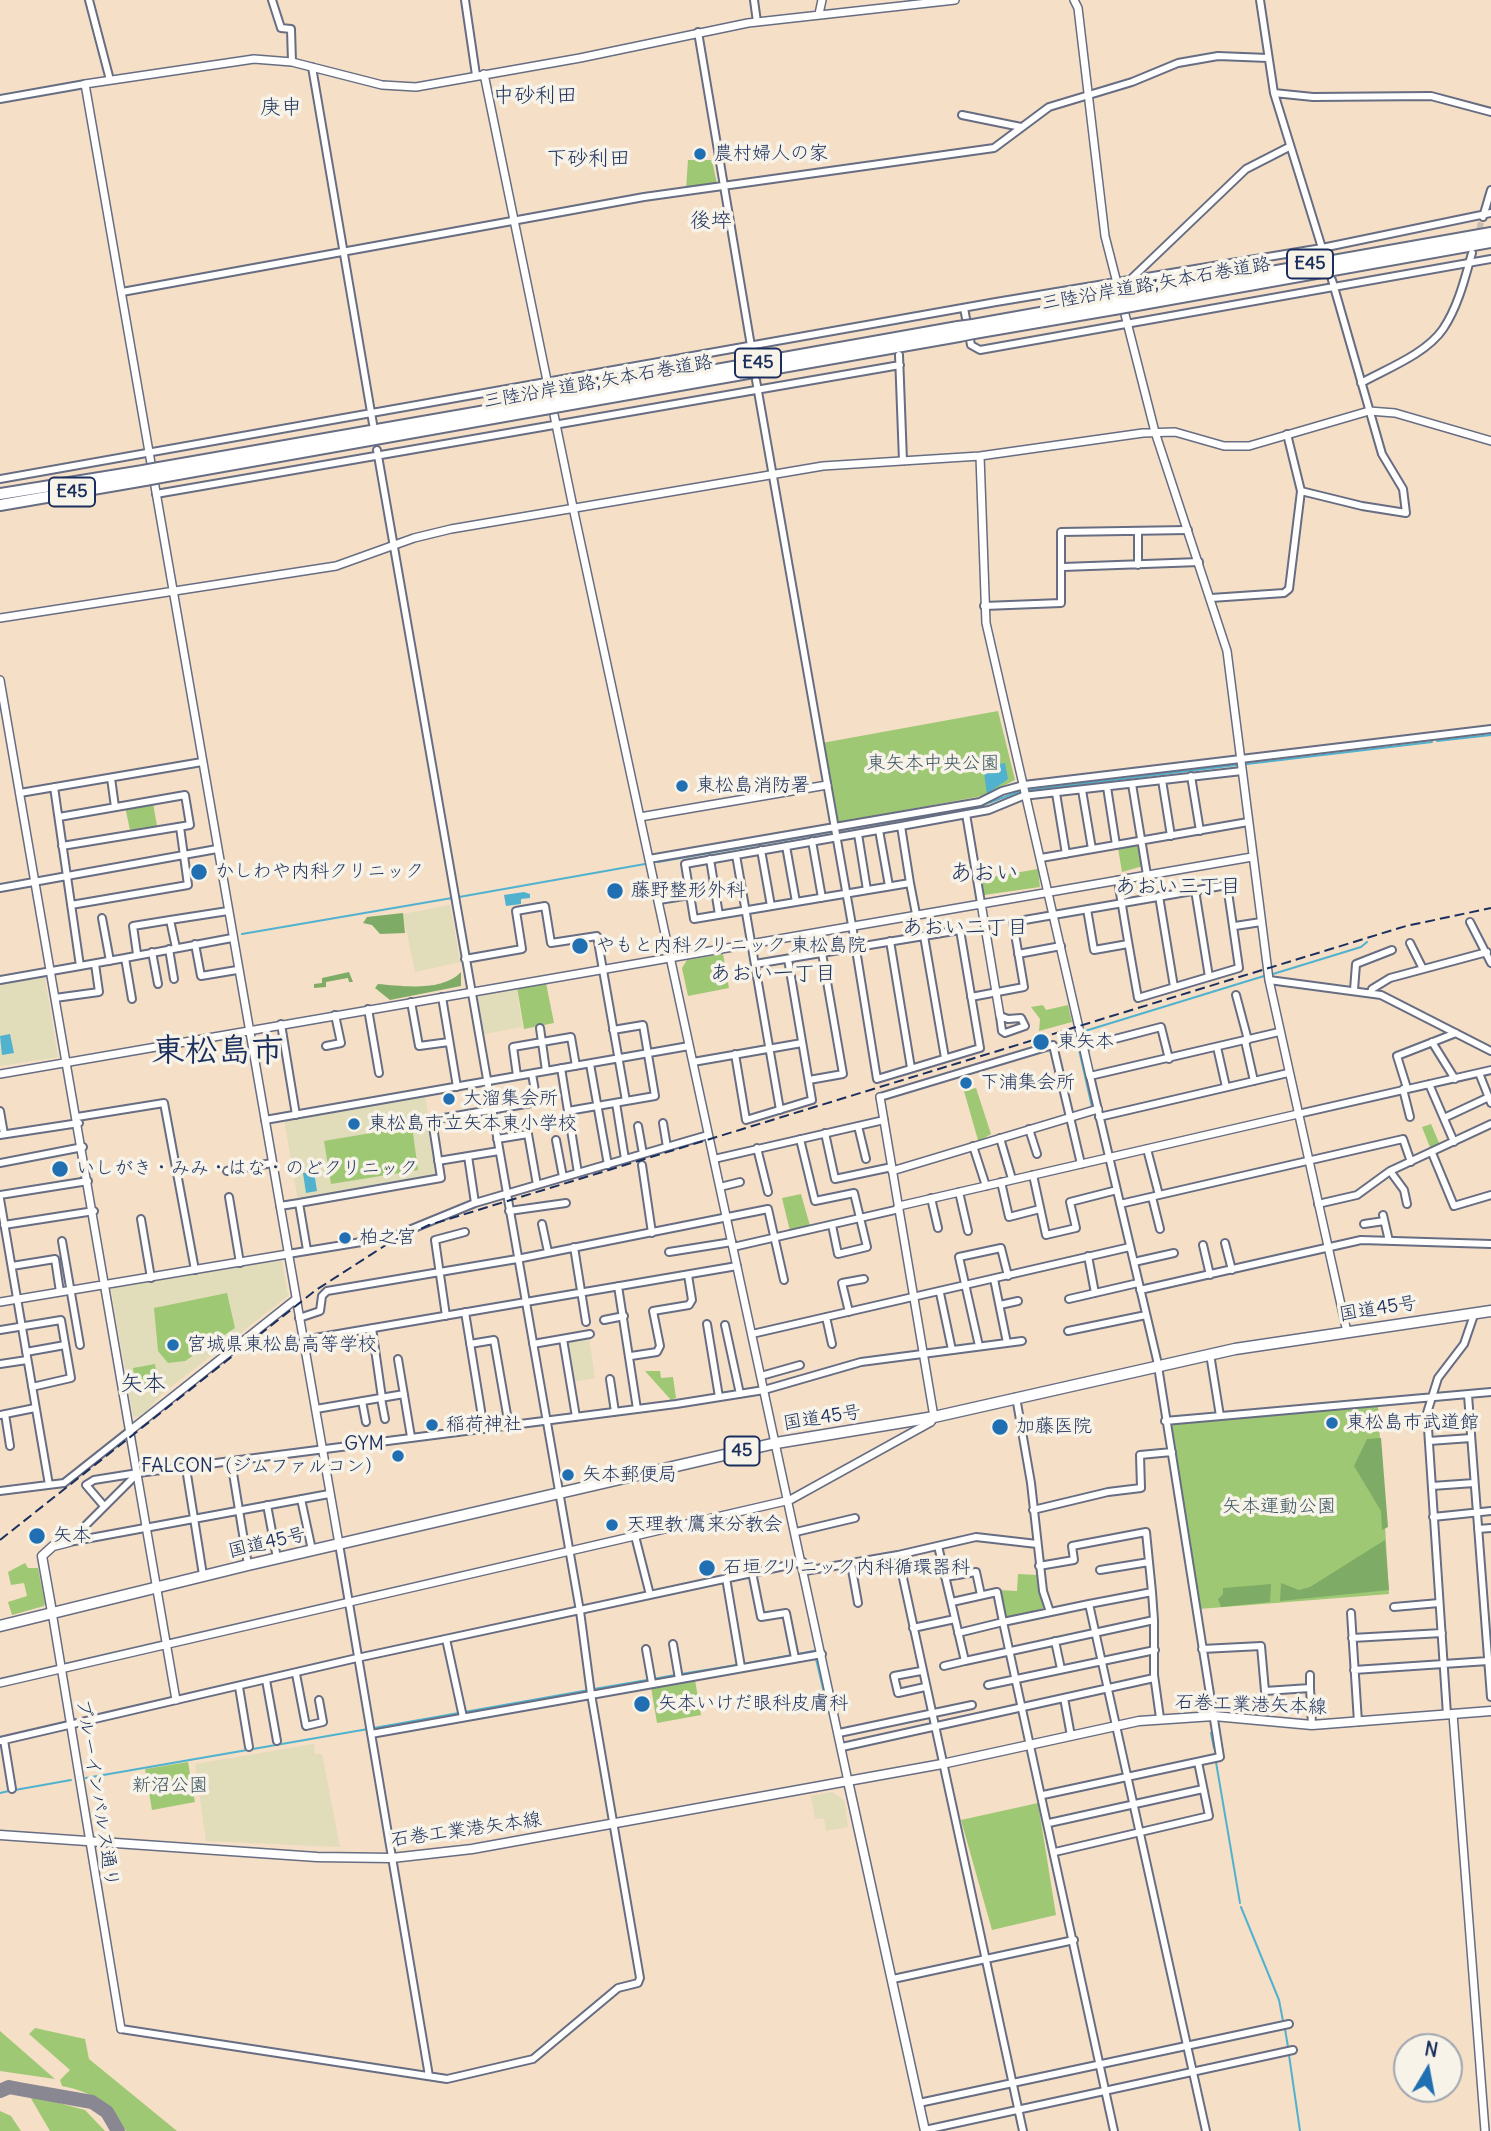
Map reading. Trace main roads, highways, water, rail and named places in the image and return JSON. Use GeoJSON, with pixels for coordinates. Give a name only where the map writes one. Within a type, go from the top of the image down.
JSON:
{"type":"FeatureCollection","features":[{"type":"Feature","properties":{"kind":"highway","name":"三陸沿岸道路;矢本石巻道路"},"geometry":{"type":"LineString","coordinates":[[0,505],[160,472],[1114,304],[1491,233]]}},
{"type":"Feature","properties":{"kind":"highway","name":"三陸沿岸道路;矢本石巻道路"},"geometry":{"type":"LineString","coordinates":[[1130,301],[1491,242]]}},
{"type":"Feature","properties":{"kind":"highway","name":"三陸沿岸道路;矢本石巻道路"},"geometry":{"type":"LineString","coordinates":[[0,495],[144,475]]}},
{"type":"Feature","properties":{"kind":"highway","name":"国道45号"},"geometry":{"type":"LineString","coordinates":[[0,1626],[158,1586],[776,1443],[934,1417],[1210,1353],[1491,1311]]}},
{"type":"Feature","properties":{"kind":"main road","name":"ブルーインパルス通り"},"geometry":{"type":"LineString","coordinates":[[52,1612],[42,1556],[50,1548],[69,1542]]}},
{"type":"Feature","properties":{"kind":"main road","name":"石巻工業港矢本線"},"geometry":{"type":"LineString","coordinates":[[0,1836],[317,1857],[392,1858],[472,1849],[942,1764],[1117,1724],[1160,1718],[1214,1716],[1312,1725],[1491,1711]]}},
{"type":"Feature","properties":{"kind":"main road"},"geometry":{"type":"LineString","coordinates":[[848,1781],[925,2131]]}},
{"type":"Feature","properties":{"kind":"water"},"geometry":{"type":"Polygon","coordinates":[[[1005,763],[1008,779],[987,794],[983,766],[1005,763]]]}},
{"type":"Feature","properties":{"kind":"water"},"geometry":{"type":"Polygon","coordinates":[[[524,892],[530,894],[530,898],[521,899],[521,904],[506,906],[504,895],[524,892]]]}},
{"type":"Feature","properties":{"kind":"water"},"geometry":{"type":"Polygon","coordinates":[[[10,1034],[14,1053],[2,1055],[0,1036],[10,1034]]]}},
{"type":"Feature","properties":{"kind":"water"},"geometry":{"type":"Polygon","coordinates":[[[314,1172],[317,1191],[306,1193],[303,1173],[314,1172]]]}},
{"type":"Feature","properties":{"kind":"waterway"},"geometry":{"type":"LineString","coordinates":[[1437,741],[1491,735]]}},
{"type":"Feature","properties":{"kind":"waterway"},"geometry":{"type":"LineString","coordinates":[[1247,764],[1432,742]]}},
{"type":"Feature","properties":{"kind":"waterway"},"geometry":{"type":"LineString","coordinates":[[1030,790],[1237,765]]}},
{"type":"Feature","properties":{"kind":"waterway"},"geometry":{"type":"LineString","coordinates":[[840,830],[980,806],[1021,791]]}},
{"type":"Feature","properties":{"kind":"waterway"},"geometry":{"type":"LineString","coordinates":[[658,862],[830,832]]}},
{"type":"Feature","properties":{"kind":"waterway"},"geometry":{"type":"LineString","coordinates":[[459,897],[645,864]]}},
{"type":"Feature","properties":{"kind":"waterway"},"geometry":{"type":"LineString","coordinates":[[242,934],[452,898]]}},
{"type":"Feature","properties":{"kind":"waterway"},"geometry":{"type":"LineString","coordinates":[[1273,974],[1361,947],[1367,942]]}},
{"type":"Feature","properties":{"kind":"waterway"},"geometry":{"type":"LineString","coordinates":[[1085,1031],[1264,976]]}},
{"type":"Feature","properties":{"kind":"waterway"},"geometry":{"type":"LineString","coordinates":[[1075,1032],[1092,1107]]}},
{"type":"Feature","properties":{"kind":"waterway"},"geometry":{"type":"LineString","coordinates":[[798,1654],[814,1651],[814,1654]]}},
{"type":"Feature","properties":{"kind":"waterway"},"geometry":{"type":"LineString","coordinates":[[743,1664],[792,1655]]}},
{"type":"Feature","properties":{"kind":"waterway"},"geometry":{"type":"LineString","coordinates":[[816,1659],[825,1697]]}},
{"type":"Feature","properties":{"kind":"waterway"},"geometry":{"type":"LineString","coordinates":[[681,1674],[737,1665]]}},
{"type":"Feature","properties":{"kind":"waterway"},"geometry":{"type":"LineString","coordinates":[[653,1679],[675,1675]]}},
{"type":"Feature","properties":{"kind":"waterway"},"geometry":{"type":"LineString","coordinates":[[594,1689],[647,1680]]}},
{"type":"Feature","properties":{"kind":"waterway"},"geometry":{"type":"LineString","coordinates":[[374,1728],[589,1690]]}},
{"type":"Feature","properties":{"kind":"waterway"},"geometry":{"type":"LineString","coordinates":[[86,1778],[368,1729]]}},
{"type":"Feature","properties":{"kind":"waterway"},"geometry":{"type":"LineString","coordinates":[[1211,1733],[1214,1748]]}},
{"type":"Feature","properties":{"kind":"waterway"},"geometry":{"type":"LineString","coordinates":[[1216,1762],[1240,1903]]}},
{"type":"Feature","properties":{"kind":"waterway"},"geometry":{"type":"LineString","coordinates":[[15,1790],[71,1780]]}},
{"type":"Feature","properties":{"kind":"waterway"},"geometry":{"type":"LineString","coordinates":[[0,1793],[9,1791]]}},
{"type":"Feature","properties":{"kind":"waterway"},"geometry":{"type":"LineString","coordinates":[[1241,1907],[1279,2000],[1283,2021]]}},
{"type":"Feature","properties":{"kind":"waterway"},"geometry":{"type":"LineString","coordinates":[[1285,2029],[1288,2047]]}},
{"type":"Feature","properties":{"kind":"waterway"},"geometry":{"type":"LineString","coordinates":[[1289,2055],[1300,2131]]}},
{"type":"Feature","properties":{"kind":"tunnel"},"geometry":{"type":"LineString","coordinates":[[1477,237],[1482,219]]}},
{"type":"Feature","properties":{"kind":"railway"},"geometry":{"type":"LineString","coordinates":[[0,1540],[316,1290],[389,1243],[429,1225],[1406,926],[1491,908]]}},
{"type":"Feature","properties":{"kind":"place","name":"農村婦人の家"},"geometry":{"type":"Point","coordinates":[700,154]}},
{"type":"Feature","properties":{"kind":"place","name":"東松島消防署"},"geometry":{"type":"Point","coordinates":[682,786]}},
{"type":"Feature","properties":{"kind":"place","name":"かしわや内科クリニック"},"geometry":{"type":"Point","coordinates":[199,872]}},
{"type":"Feature","properties":{"kind":"place","name":"藤野整形外科"},"geometry":{"type":"Point","coordinates":[615,891]}},
{"type":"Feature","properties":{"kind":"place","name":"やもと内科クリニック 東松島院"},"geometry":{"type":"Point","coordinates":[580,946]}},
{"type":"Feature","properties":{"kind":"place","name":"東矢本"},"geometry":{"type":"Point","coordinates":[1041,1042]}},
{"type":"Feature","properties":{"kind":"place","name":"下浦集会所"},"geometry":{"type":"Point","coordinates":[966,1083]}},
{"type":"Feature","properties":{"kind":"place","name":"大溜集会所"},"geometry":{"type":"Point","coordinates":[449,1099]}},
{"type":"Feature","properties":{"kind":"place","name":"東松島市立矢本東小学校"},"geometry":{"type":"Point","coordinates":[354,1124]}},
{"type":"Feature","properties":{"kind":"place","name":"いしがき・みみ・はな・のどクリニック"},"geometry":{"type":"Point","coordinates":[60,1169]}},
{"type":"Feature","properties":{"kind":"place","name":"柏之宮"},"geometry":{"type":"Point","coordinates":[345,1238]}},
{"type":"Feature","properties":{"kind":"place","name":"宮城県東松島高等学校"},"geometry":{"type":"Point","coordinates":[173,1345]}},
{"type":"Feature","properties":{"kind":"place","name":"東松島市武道館"},"geometry":{"type":"Point","coordinates":[1332,1423]}},
{"type":"Feature","properties":{"kind":"place","name":"稲荷神社"},"geometry":{"type":"Point","coordinates":[432,1425]}},
{"type":"Feature","properties":{"kind":"place","name":"加藤医院"},"geometry":{"type":"Point","coordinates":[1000,1427]}},
{"type":"Feature","properties":{"kind":"place","name":"GYM FALCON（ジムファルコン）"},"geometry":{"type":"Point","coordinates":[398,1456]}},
{"type":"Feature","properties":{"kind":"place","name":"矢本郵便局"},"geometry":{"type":"Point","coordinates":[568,1475]}},
{"type":"Feature","properties":{"kind":"place","name":"天理教 鷹来分教会"},"geometry":{"type":"Point","coordinates":[612,1525]}},
{"type":"Feature","properties":{"kind":"place","name":"矢本"},"geometry":{"type":"Point","coordinates":[37,1536]}},
{"type":"Feature","properties":{"kind":"place","name":"石垣クリニック内科循環器科"},"geometry":{"type":"Point","coordinates":[707,1568]}},
{"type":"Feature","properties":{"kind":"place","name":"矢本いけだ眼科皮膚科"},"geometry":{"type":"Point","coordinates":[642,1704]}},
{"type":"Feature","properties":{"kind":"district","name":"中砂利田"},"geometry":{"type":"Point","coordinates":[535,96]}},
{"type":"Feature","properties":{"kind":"district","name":"庚申"},"geometry":{"type":"Point","coordinates":[281,108]}},
{"type":"Feature","properties":{"kind":"district","name":"下砂利田"},"geometry":{"type":"Point","coordinates":[588,159]}},
{"type":"Feature","properties":{"kind":"district","name":"後埣"},"geometry":{"type":"Point","coordinates":[711,221]}},
{"type":"Feature","properties":{"kind":"district","name":"あおい"},"geometry":{"type":"Point","coordinates":[984,873]}},
{"type":"Feature","properties":{"kind":"district","name":"あおい三丁目"},"geometry":{"type":"Point","coordinates":[1178,887]}},
{"type":"Feature","properties":{"kind":"district","name":"あおい二丁目"},"geometry":{"type":"Point","coordinates":[965,928]}},
{"type":"Feature","properties":{"kind":"district","name":"あおい一丁目"},"geometry":{"type":"Point","coordinates":[773,974]}},
{"type":"Feature","properties":{"kind":"district","name":"東松島市"},"geometry":{"type":"Point","coordinates":[218,1052]}},
{"type":"Feature","properties":{"kind":"district","name":"矢本"},"geometry":{"type":"Point","coordinates":[143,1384]}},
{"type":"Feature","properties":{"kind":"park label","name":"東矢本中央公園"},"geometry":{"type":"Point","coordinates":[933,764]}},
{"type":"Feature","properties":{"kind":"park label","name":"矢本運動公園"},"geometry":{"type":"Point","coordinates":[1279,1507]}},
{"type":"Feature","properties":{"kind":"park label","name":"新沼公園"},"geometry":{"type":"Point","coordinates":[170,1786]}}]}
